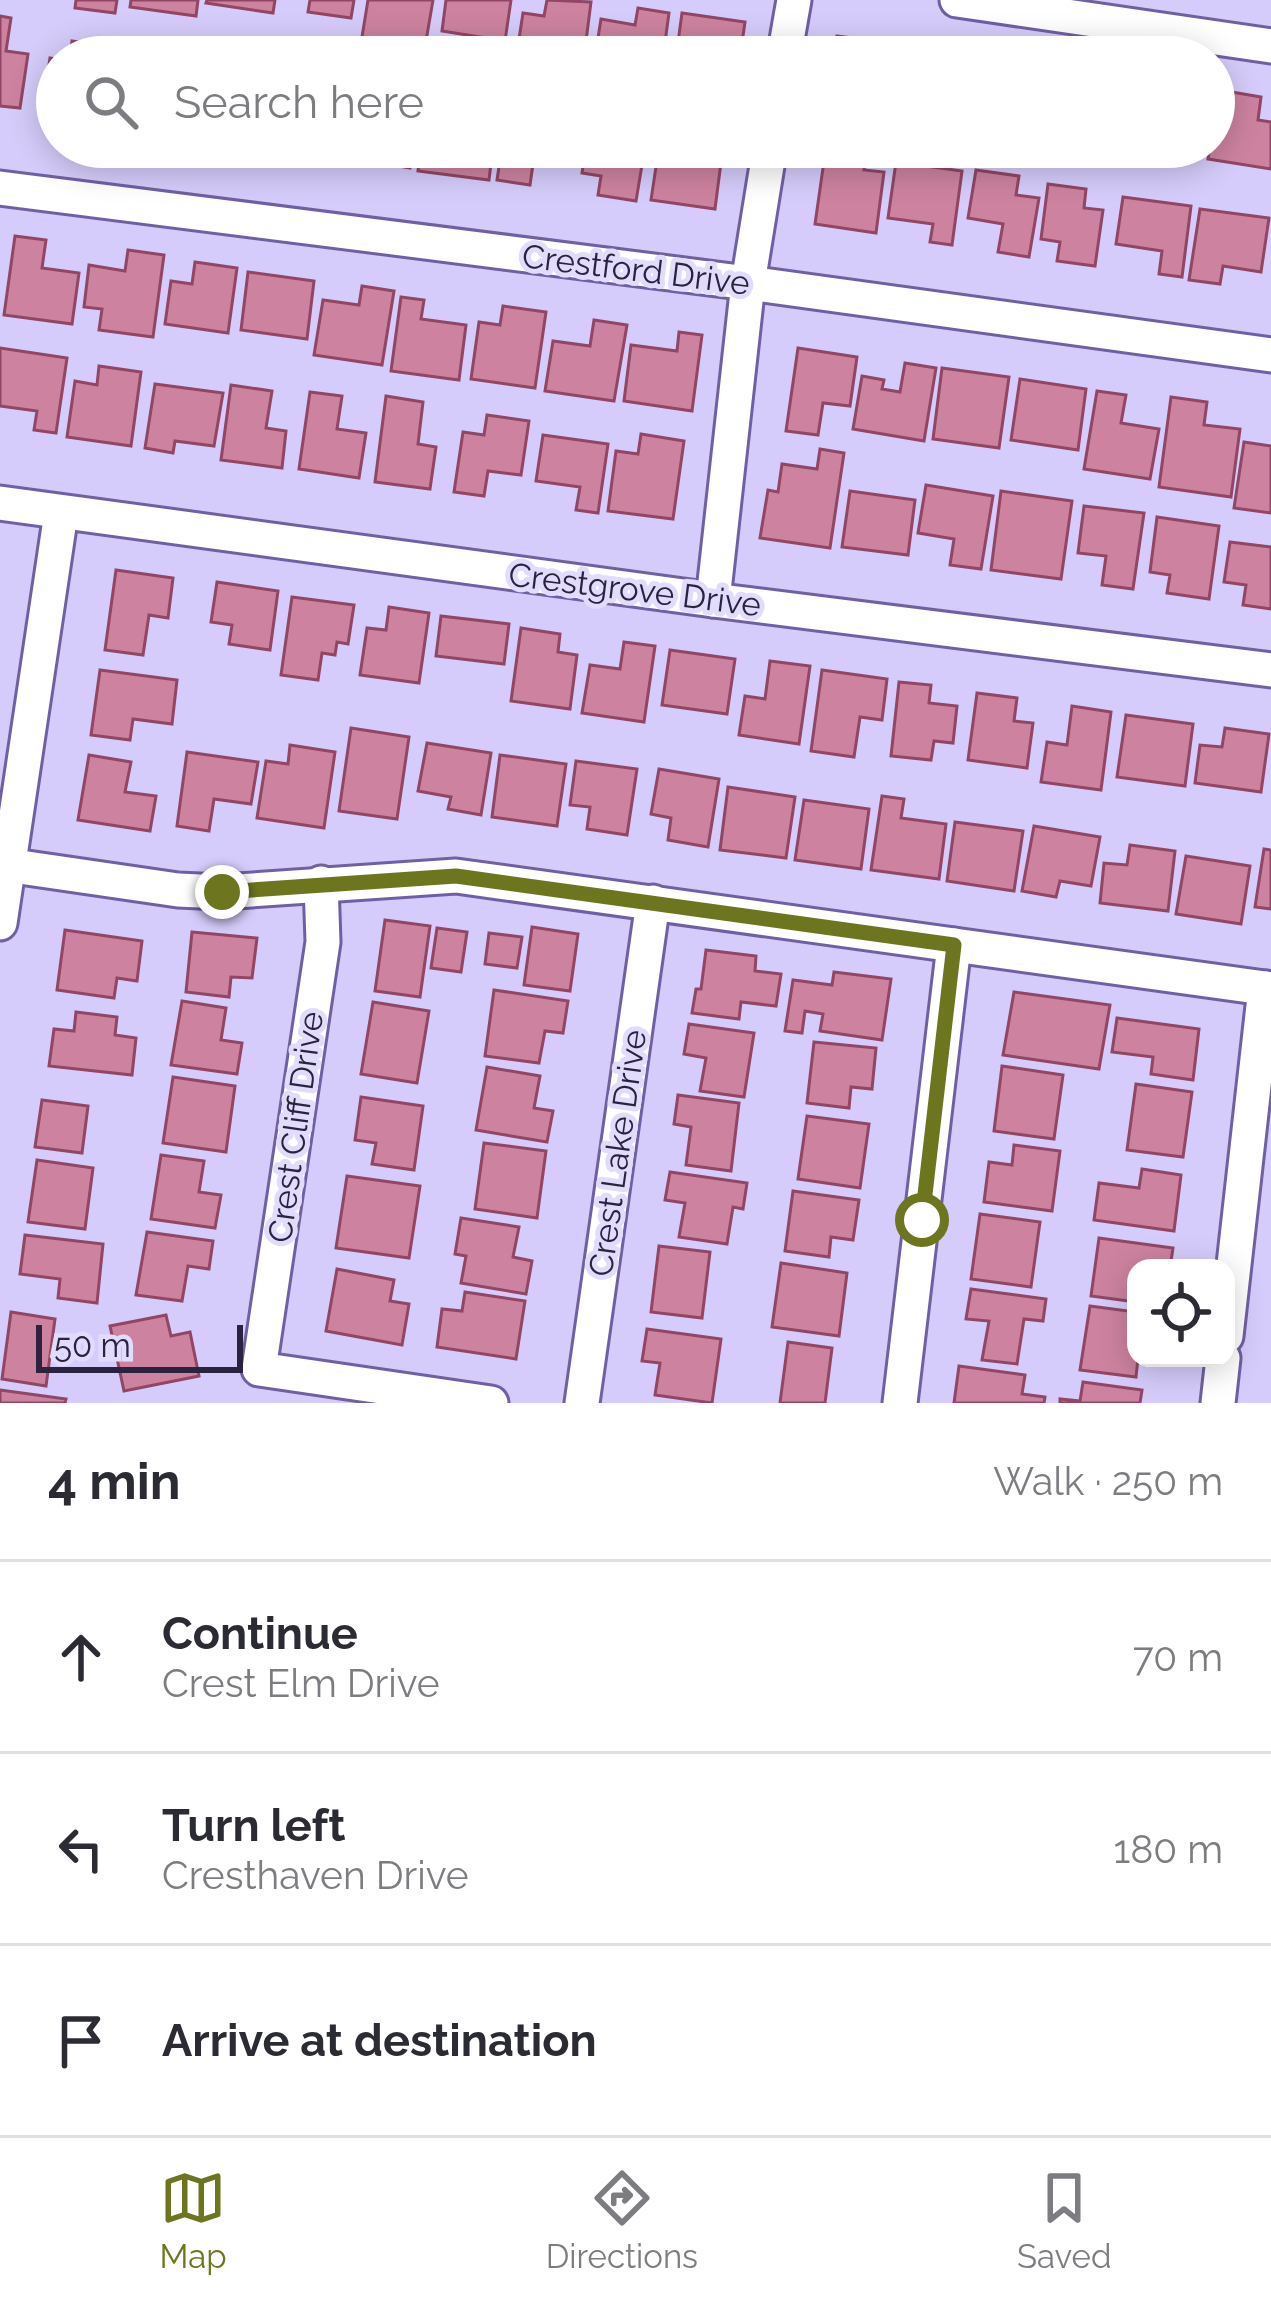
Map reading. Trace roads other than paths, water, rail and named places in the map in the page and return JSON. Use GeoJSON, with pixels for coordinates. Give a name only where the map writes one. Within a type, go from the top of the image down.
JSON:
{"type":"FeatureCollection","features":[{"type":"Feature","properties":{"kind":"street"},"geometry":{"type":"LineString","coordinates":[[788,36],[794,0]]}},
{"type":"Feature","properties":{"kind":"street"},"geometry":{"type":"LineString","coordinates":[[957,0],[1155,15],[1234,36]]}},
{"type":"Feature","properties":{"kind":"street"},"geometry":{"type":"LineString","coordinates":[[1235,36],[1271,46]]}},
{"type":"Feature","properties":{"kind":"street"},"geometry":{"type":"LineString","coordinates":[[712,600],[748,283],[767,168]]}},
{"type":"Feature","properties":{"kind":"street","name":"Crestford Drive"},"geometry":{"type":"LineString","coordinates":[[0,188],[748,283],[1271,356]]}},
{"type":"Feature","properties":{"kind":"street","name":"Crestgrove Drive"},"geometry":{"type":"LineString","coordinates":[[0,503],[1271,670]]}},
{"type":"Feature","properties":{"kind":"street"},"geometry":{"type":"LineString","coordinates":[[0,923],[4,864],[61,513]]}},
{"type":"Feature","properties":{"kind":"street"},"geometry":{"type":"LineString","coordinates":[[4,864],[178,890],[243,891],[456,876],[1268,989],[1235,1262]]}},
{"type":"Feature","properties":{"kind":"street","name":"Crest Cliff Drive"},"geometry":{"type":"LineString","coordinates":[[321,884],[323,942],[260,1369],[491,1403]]}},
{"type":"Feature","properties":{"kind":"street","name":"Crest Lake Drive"},"geometry":{"type":"LineString","coordinates":[[582,1403],[653,902]]}},
{"type":"Feature","properties":{"kind":"street"},"geometry":{"type":"LineString","coordinates":[[900,1403],[954,945]]}},
{"type":"Feature","properties":{"kind":"street"},"geometry":{"type":"LineString","coordinates":[[1218,1403],[1222,1367]]}}]}
